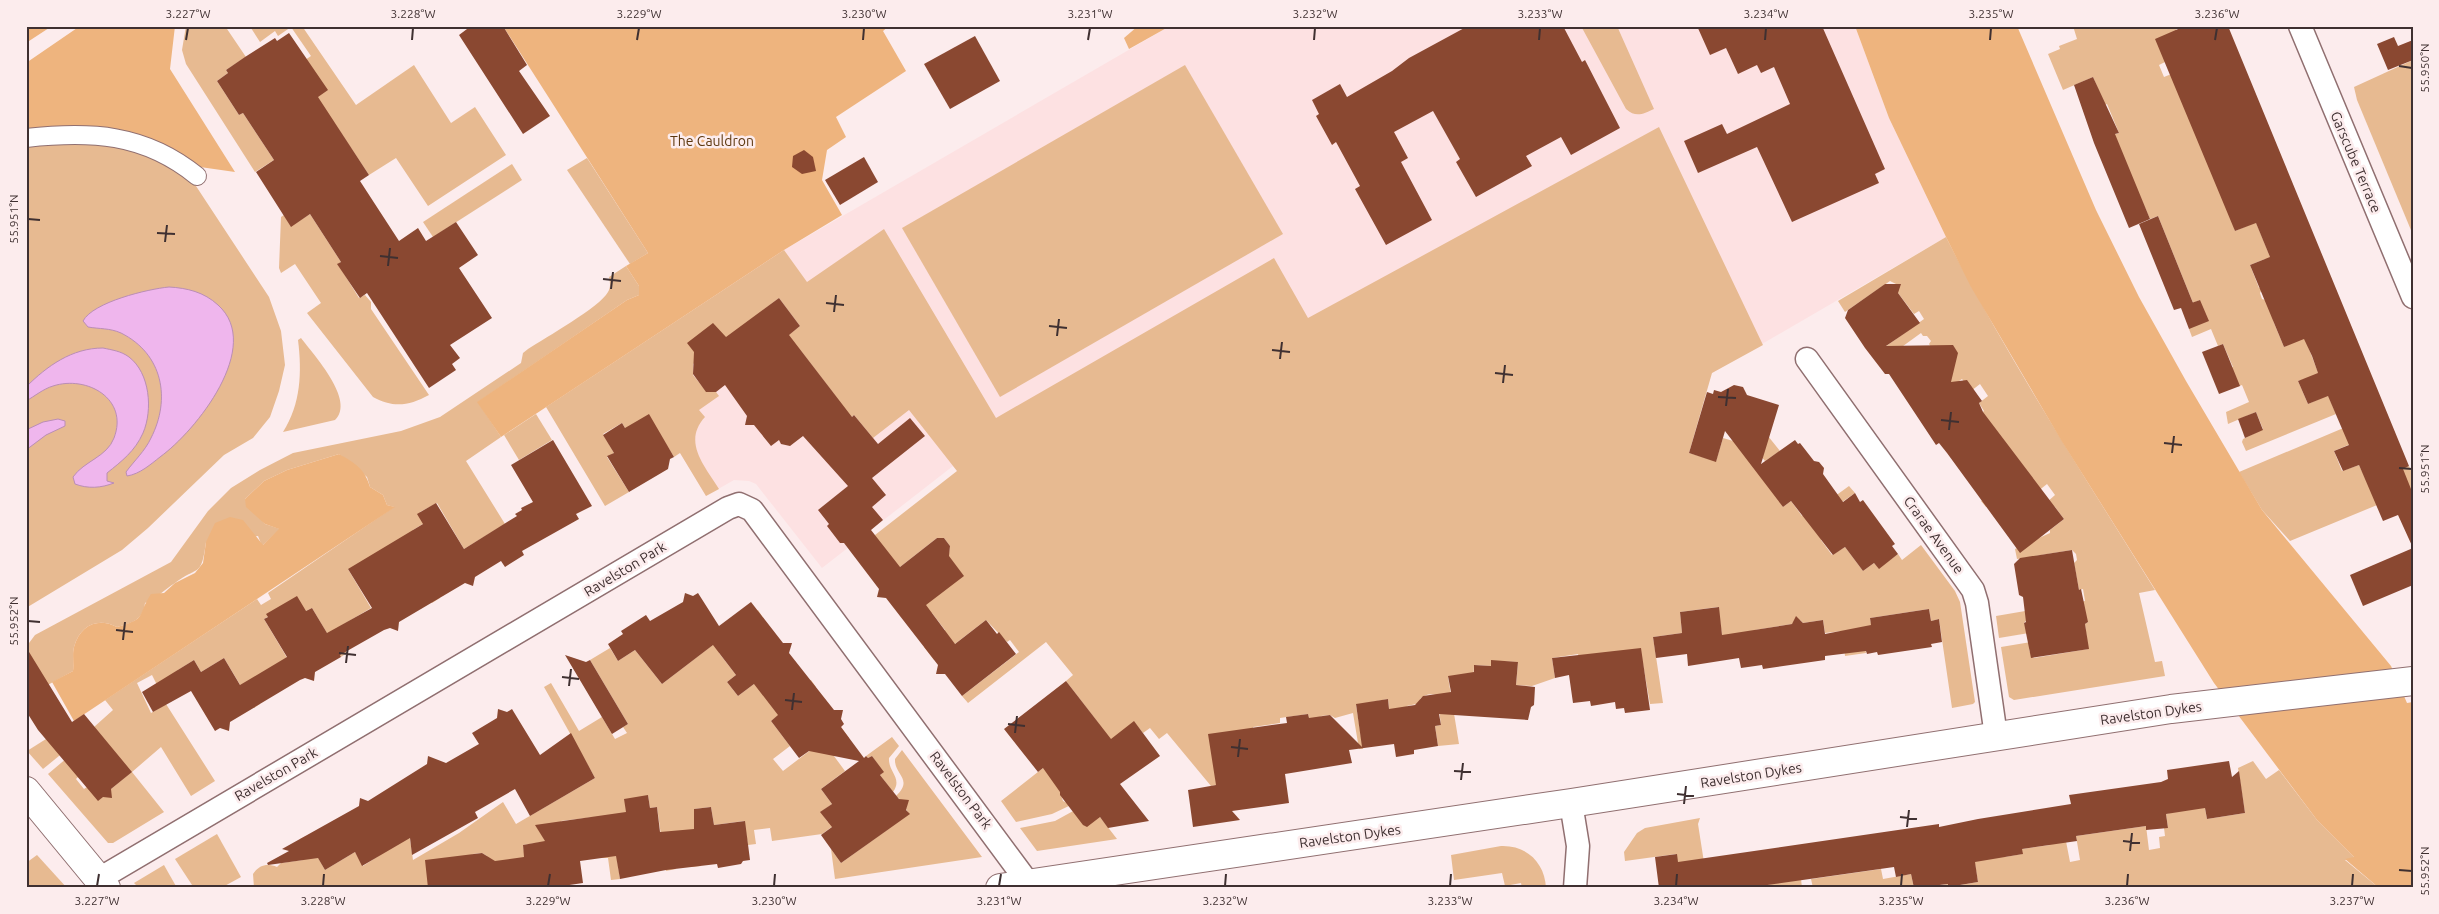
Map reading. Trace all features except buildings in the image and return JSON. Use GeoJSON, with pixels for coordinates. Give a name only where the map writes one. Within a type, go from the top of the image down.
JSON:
{"type":"FeatureCollection","features":[{"type":"Feature","properties":{"kind":"street","name":"Garscube Terrace"},"geometry":{"type":"LineString","coordinates":[[2300,26],[2413,297]]}},
{"type":"Feature","properties":{"kind":"street"},"geometry":{"type":"LineString","coordinates":[[26,138],[80,134],[119,138],[153,148],[171,157],[197,176]]}},
{"type":"Feature","properties":{"kind":"street","name":"Crarae Avenue"},"geometry":{"type":"LineString","coordinates":[[1807,359],[1973,590],[1979,613],[1996,736]]}},
{"type":"Feature","properties":{"kind":"street","name":"Ravelston Park"},"geometry":{"type":"LineString","coordinates":[[108,877],[728,508],[739,504],[752,510],[1029,884]]}},
{"type":"Feature","properties":{"kind":"street","name":"Ravelston Dykes"},"geometry":{"type":"LineString","coordinates":[[1000,888],[1571,803],[2216,703],[2409,681]]}},
{"type":"Feature","properties":{"kind":"street"},"geometry":{"type":"LineString","coordinates":[[26,791],[108,877]]}},
{"type":"Feature","properties":{"kind":"street"},"geometry":{"type":"LineString","coordinates":[[1571,803],[1578,846],[1574,888]]}},
{"type":"Feature","properties":{"kind":"shaded area"},"geometry":{"type":"Polygon","coordinates":[[[186,26],[225,26],[246,57],[226,70],[228,73],[217,81],[239,115],[243,113],[274,160],[255,172],[186,64],[182,50],[186,26]]]}},
{"type":"Feature","properties":{"kind":"shaded area"},"geometry":{"type":"Polygon","coordinates":[[[253,26],[302,26],[356,105],[414,65],[451,123],[475,107],[506,155],[428,206],[396,158],[369,175],[333,121],[290,70],[311,56],[291,27],[278,36],[275,31],[260,42],[251,28],[253,26]]]}},
{"type":"Feature","properties":{"kind":"shaded area"},"geometry":{"type":"Polygon","coordinates":[[[1170,26],[1855,26],[1889,118],[1946,237],[1712,373],[957,471],[953,466],[822,568],[756,484],[749,481],[734,480],[706,496],[623,357],[784,250],[1170,26]]]}},
{"type":"Feature","properties":{"kind":"shaded area"},"geometry":{"type":"Polygon","coordinates":[[[1581,26],[1617,26],[1654,109],[1643,114],[1633,114],[1626,109],[1581,26]]]}},
{"type":"Feature","properties":{"kind":"shaded area"},"geometry":{"type":"Polygon","coordinates":[[[2073,26],[2175,26],[2177,32],[2165,62],[2159,65],[2164,77],[2191,66],[2235,231],[2255,220],[2271,259],[2265,259],[2250,265],[2259,288],[2263,287],[2260,293],[2262,299],[2269,301],[2274,323],[2284,347],[2304,336],[2319,375],[2298,381],[2308,404],[2328,395],[2336,414],[2246,451],[2242,442],[2243,439],[2263,429],[2256,412],[2228,424],[2226,412],[2249,402],[2242,385],[2237,387],[2212,376],[2233,367],[2223,344],[2218,346],[2211,329],[2192,337],[2189,329],[2200,300],[2193,303],[2158,216],[2150,219],[2113,135],[2119,133],[2107,104],[2105,105],[2093,77],[2063,90],[2048,54],[2060,49],[2059,46],[2077,39],[2073,26]]]}},
{"type":"Feature","properties":{"kind":"shaded area"},"geometry":{"type":"Polygon","coordinates":[[[2413,60],[2413,235],[2357,100],[2354,87],[2413,60]]]}},
{"type":"Feature","properties":{"kind":"shaded area"},"geometry":{"type":"Polygon","coordinates":[[[1185,65],[1283,234],[1000,397],[902,228],[1185,65]]]}},
{"type":"Feature","properties":{"kind":"shaded area"},"geometry":{"type":"Polygon","coordinates":[[[1659,127],[1763,345],[1712,373],[1689,453],[1716,461],[1723,438],[1754,447],[1768,436],[1780,451],[1765,461],[1760,455],[1752,460],[1783,507],[1791,501],[1802,516],[1818,504],[1820,507],[1849,486],[1855,493],[1835,507],[1821,540],[1832,555],[1845,547],[1863,571],[1874,563],[1879,568],[1898,554],[1902,560],[1921,545],[1955,591],[1960,602],[1975,702],[1973,704],[1952,708],[1939,619],[1931,621],[1929,609],[1870,618],[1872,629],[1863,631],[1866,653],[1845,656],[1842,631],[1825,633],[1823,620],[1803,623],[1800,620],[1792,624],[1755,630],[1725,657],[1718,607],[1680,612],[1682,633],[1653,637],[1663,703],[1650,704],[1643,664],[1579,660],[1578,654],[1552,658],[1555,678],[1532,686],[1516,685],[1518,662],[1491,661],[1491,666],[1474,665],[1473,690],[1448,677],[1459,744],[1438,746],[1435,726],[1441,725],[1439,710],[1441,697],[1433,694],[1427,695],[1420,699],[1422,707],[1416,704],[1407,706],[1406,709],[1390,717],[1388,699],[1356,705],[1363,749],[1359,749],[1353,713],[1335,718],[1330,715],[1321,716],[1311,729],[1308,714],[1280,718],[1280,723],[1253,727],[1255,742],[1216,785],[1211,786],[1167,733],[1159,739],[1150,728],[1143,733],[1134,722],[1060,792],[1063,801],[1071,805],[1052,814],[1016,822],[1001,801],[1099,724],[1066,681],[1073,675],[1046,642],[968,703],[962,696],[1019,652],[1010,640],[1007,642],[986,620],[934,660],[924,647],[945,630],[932,613],[910,629],[927,570],[949,553],[950,546],[944,538],[937,538],[877,585],[875,535],[957,471],[909,410],[873,438],[854,415],[818,445],[837,398],[801,351],[773,347],[800,326],[779,298],[693,364],[693,375],[706,391],[716,392],[719,396],[699,410],[705,417],[698,426],[696,436],[698,454],[719,489],[706,496],[680,453],[674,457],[648,415],[633,441],[622,423],[603,434],[614,453],[607,457],[629,492],[605,506],[546,407],[784,250],[807,282],[884,229],[996,418],[1274,258],[1308,318],[1659,127]]]}},
{"type":"Feature","properties":{"kind":"shaded area"},"geometry":{"type":"Polygon","coordinates":[[[86,142],[153,154],[194,183],[269,297],[281,331],[285,365],[270,417],[253,438],[224,455],[148,528],[122,550],[26,608],[26,147],[86,142]]]}},
{"type":"Feature","properties":{"kind":"shaded area"},"geometry":{"type":"Polygon","coordinates":[[[587,158],[648,253],[630,264],[567,170],[587,158]]]}},
{"type":"Feature","properties":{"kind":"shaded area"},"geometry":{"type":"Polygon","coordinates":[[[512,164],[522,180],[433,237],[423,222],[512,164]]]}},
{"type":"Feature","properties":{"kind":"shaded area"},"geometry":{"type":"Polygon","coordinates":[[[310,214],[341,262],[338,264],[359,298],[365,295],[371,302],[371,309],[429,395],[401,404],[387,403],[373,397],[307,313],[321,303],[295,264],[281,273],[279,268],[281,217],[284,215],[291,226],[310,214]]]}},
{"type":"Feature","properties":{"kind":"shaded area"},"geometry":{"type":"Polygon","coordinates":[[[1946,237],[2020,372],[2155,590],[2139,593],[2155,662],[2162,661],[2165,676],[2014,700],[2009,697],[2001,647],[2031,642],[2030,651],[2034,658],[2088,649],[2085,624],[2088,622],[2027,620],[2024,623],[2029,633],[1999,638],[1996,616],[2085,601],[2083,589],[2079,590],[2074,563],[2077,560],[2076,554],[2072,550],[2017,559],[2015,549],[2050,533],[2050,530],[2064,519],[2055,507],[2046,503],[2055,495],[2047,484],[2037,492],[2026,477],[1986,507],[1981,501],[2010,479],[1957,431],[1984,411],[1979,403],[1988,396],[1980,384],[1971,391],[1962,379],[1916,410],[1936,354],[1929,344],[1931,341],[1921,333],[1881,362],[1875,354],[1924,319],[1919,311],[1914,314],[1898,293],[1896,284],[1890,281],[1845,312],[1838,301],[1946,237]]]}},
{"type":"Feature","properties":{"kind":"shaded area"},"geometry":{"type":"Polygon","coordinates":[[[626,266],[639,286],[639,295],[627,300],[478,402],[501,437],[466,461],[505,524],[464,549],[437,503],[420,512],[426,522],[413,530],[411,550],[440,598],[432,603],[416,577],[348,569],[371,608],[334,630],[347,653],[341,657],[312,608],[306,611],[282,608],[264,619],[299,678],[247,682],[260,704],[254,708],[224,658],[201,672],[194,660],[178,670],[165,701],[152,675],[137,683],[151,713],[166,704],[215,781],[191,796],[161,747],[132,772],[164,812],[113,843],[108,843],[48,774],[74,752],[78,777],[76,779],[84,789],[87,787],[107,797],[111,794],[111,789],[131,772],[94,727],[113,710],[105,700],[257,599],[261,605],[271,599],[268,593],[394,507],[387,505],[383,495],[370,487],[367,477],[339,454],[287,470],[264,481],[245,499],[265,524],[280,529],[262,546],[258,536],[206,542],[202,561],[198,569],[145,603],[142,613],[136,620],[117,627],[110,624],[97,623],[85,628],[74,647],[73,671],[26,697],[26,647],[35,635],[171,562],[208,511],[231,488],[260,470],[293,453],[401,431],[440,417],[521,363],[523,353],[528,349],[595,306],[608,292],[610,286],[609,277],[626,266]]]}},
{"type":"Feature","properties":{"kind":"shaded area"},"geometry":{"type":"Polygon","coordinates":[[[169,287],[195,292],[207,297],[218,305],[230,322],[233,342],[229,364],[220,387],[191,428],[175,445],[149,466],[127,476],[126,472],[146,447],[157,423],[161,408],[159,379],[154,365],[135,342],[117,331],[88,327],[83,321],[89,314],[109,302],[148,290],[169,287]]]}},
{"type":"Feature","properties":{"kind":"shaded area"},"geometry":{"type":"Polygon","coordinates":[[[301,338],[331,378],[337,390],[340,412],[335,420],[283,432],[294,410],[297,399],[300,376],[298,340],[301,338]]]}},
{"type":"Feature","properties":{"kind":"shaded area"},"geometry":{"type":"Polygon","coordinates":[[[103,348],[123,353],[136,364],[148,392],[148,414],[143,433],[136,445],[123,460],[107,473],[107,481],[114,483],[99,487],[85,487],[75,484],[73,477],[111,444],[117,424],[116,412],[102,393],[91,387],[66,383],[49,387],[26,401],[26,387],[51,365],[81,351],[103,348]]]}},
{"type":"Feature","properties":{"kind":"shaded area"},"geometry":{"type":"Polygon","coordinates":[[[536,414],[552,440],[519,460],[504,435],[536,414]]]}},
{"type":"Feature","properties":{"kind":"shaded area"},"geometry":{"type":"Polygon","coordinates":[[[58,419],[65,421],[65,426],[46,435],[26,450],[26,430],[43,422],[58,419]]]}},
{"type":"Feature","properties":{"kind":"shaded area"},"geometry":{"type":"Polygon","coordinates":[[[2360,421],[2367,437],[2334,451],[2342,471],[2359,465],[2368,484],[2409,466],[2413,475],[2413,494],[2411,491],[2290,541],[2262,510],[2239,472],[2360,421]]]}},
{"type":"Feature","properties":{"kind":"shaded area"},"geometry":{"type":"Polygon","coordinates":[[[758,610],[764,619],[719,653],[736,675],[727,682],[738,696],[758,681],[774,709],[811,680],[816,687],[771,721],[790,746],[773,759],[783,771],[841,727],[849,738],[831,752],[845,771],[821,789],[832,804],[821,812],[828,822],[844,811],[848,815],[822,834],[772,841],[770,828],[754,830],[756,844],[748,845],[744,821],[714,825],[711,807],[694,809],[701,866],[692,867],[687,830],[672,839],[676,869],[666,871],[657,807],[650,808],[648,795],[631,842],[615,845],[620,879],[611,880],[608,858],[600,858],[594,817],[561,821],[566,852],[550,841],[523,845],[526,866],[488,862],[487,856],[482,853],[473,854],[428,888],[254,888],[253,874],[261,867],[270,865],[277,867],[281,863],[303,860],[300,839],[306,836],[325,870],[355,852],[363,866],[380,855],[408,826],[413,860],[459,833],[503,802],[516,824],[595,778],[544,687],[551,683],[579,731],[602,717],[615,739],[627,733],[623,727],[628,724],[590,660],[610,648],[618,661],[635,650],[662,684],[758,610]]]}},
{"type":"Feature","properties":{"kind":"shaded area"},"geometry":{"type":"Polygon","coordinates":[[[892,737],[899,746],[889,758],[889,763],[896,779],[896,787],[893,792],[880,775],[883,772],[872,756],[868,758],[866,756],[892,737]]]}},
{"type":"Feature","properties":{"kind":"shaded area"},"geometry":{"type":"Polygon","coordinates":[[[46,739],[70,747],[43,769],[27,751],[46,739]]]}},
{"type":"Feature","properties":{"kind":"shaded area"},"geometry":{"type":"Polygon","coordinates":[[[902,750],[982,857],[835,879],[831,849],[841,863],[909,814],[906,809],[907,805],[896,796],[901,790],[903,781],[895,764],[895,759],[902,750]]]}},
{"type":"Feature","properties":{"kind":"shaded area"},"geometry":{"type":"Polygon","coordinates":[[[2253,761],[2266,779],[2279,770],[2317,820],[2355,858],[2345,860],[2379,888],[1921,888],[1948,884],[1949,887],[1978,882],[1973,852],[2003,847],[2005,857],[2022,854],[2022,849],[2050,845],[2049,838],[2065,836],[2070,862],[2080,860],[2076,836],[2146,826],[2149,850],[2160,848],[2159,837],[2165,836],[2164,828],[2168,828],[2166,814],[2204,803],[2207,819],[2245,813],[2238,768],[2253,761]]]}},
{"type":"Feature","properties":{"kind":"shaded area"},"geometry":{"type":"Polygon","coordinates":[[[1075,810],[1100,817],[1117,839],[1037,851],[1020,828],[1055,821],[1075,810]]]}},
{"type":"Feature","properties":{"kind":"shaded area"},"geometry":{"type":"Polygon","coordinates":[[[1700,818],[1698,824],[1708,888],[1682,888],[1676,854],[1625,861],[1624,852],[1637,833],[1645,828],[1700,818]]]}},
{"type":"Feature","properties":{"kind":"shaded area"},"geometry":{"type":"Polygon","coordinates":[[[217,834],[241,877],[221,888],[194,888],[175,859],[217,834]]]}},
{"type":"Feature","properties":{"kind":"shaded area"},"geometry":{"type":"Polygon","coordinates":[[[1501,846],[1519,849],[1533,857],[1542,871],[1546,888],[1522,888],[1521,883],[1505,886],[1502,873],[1454,880],[1451,855],[1501,846]]]}},
{"type":"Feature","properties":{"kind":"shaded area"},"geometry":{"type":"Polygon","coordinates":[[[37,855],[67,888],[26,888],[26,863],[37,855]]]}},
{"type":"Feature","properties":{"kind":"shaded area"},"geometry":{"type":"Polygon","coordinates":[[[164,865],[177,888],[139,888],[134,883],[164,865]]]}},
{"type":"Feature","properties":{"kind":"shaded area"},"geometry":{"type":"Polygon","coordinates":[[[1881,869],[1883,879],[1911,874],[1914,888],[1813,888],[1811,879],[1881,869]]]}},
{"type":"Feature","properties":{"kind":"shaded area"},"geometry":{"type":"Polygon","coordinates":[[[1801,879],[1802,888],[1753,888],[1753,887],[1801,879]]]}},
{"type":"Feature","properties":{"kind":"green space"},"geometry":{"type":"Polygon","coordinates":[[[26,26],[52,26],[26,43],[26,26]]]}},
{"type":"Feature","properties":{"kind":"green space"},"geometry":{"type":"Polygon","coordinates":[[[80,26],[175,26],[170,69],[235,172],[200,167],[167,147],[26,131],[26,63],[80,26]]]}},
{"type":"Feature","properties":{"kind":"green space","name":"The Cauldron"},"geometry":{"type":"Polygon","coordinates":[[[503,26],[889,26],[883,31],[906,71],[836,117],[846,137],[827,150],[822,180],[842,215],[784,250],[501,437],[477,402],[627,300],[639,295],[639,286],[626,266],[648,253],[503,26]]]}},
{"type":"Feature","properties":{"kind":"green space"},"geometry":{"type":"Polygon","coordinates":[[[1138,26],[1170,26],[1129,49],[1124,38],[1138,26]]]}},
{"type":"Feature","properties":{"kind":"green space"},"geometry":{"type":"Polygon","coordinates":[[[1855,26],[2017,26],[2096,210],[2139,297],[2186,381],[2262,510],[2391,666],[2407,703],[2413,702],[2413,888],[2379,888],[2345,859],[2354,857],[2317,820],[2214,683],[2061,440],[1971,287],[1889,118],[1855,26]]]}},
{"type":"Feature","properties":{"kind":"green space"},"geometry":{"type":"Polygon","coordinates":[[[339,454],[359,467],[370,487],[383,495],[387,505],[395,507],[74,721],[52,682],[73,671],[74,647],[85,628],[97,623],[110,624],[117,627],[137,619],[151,594],[164,593],[175,583],[195,573],[203,563],[206,542],[215,523],[230,517],[243,520],[263,545],[279,529],[265,524],[246,507],[245,499],[264,481],[287,470],[339,454]]]}}]}
